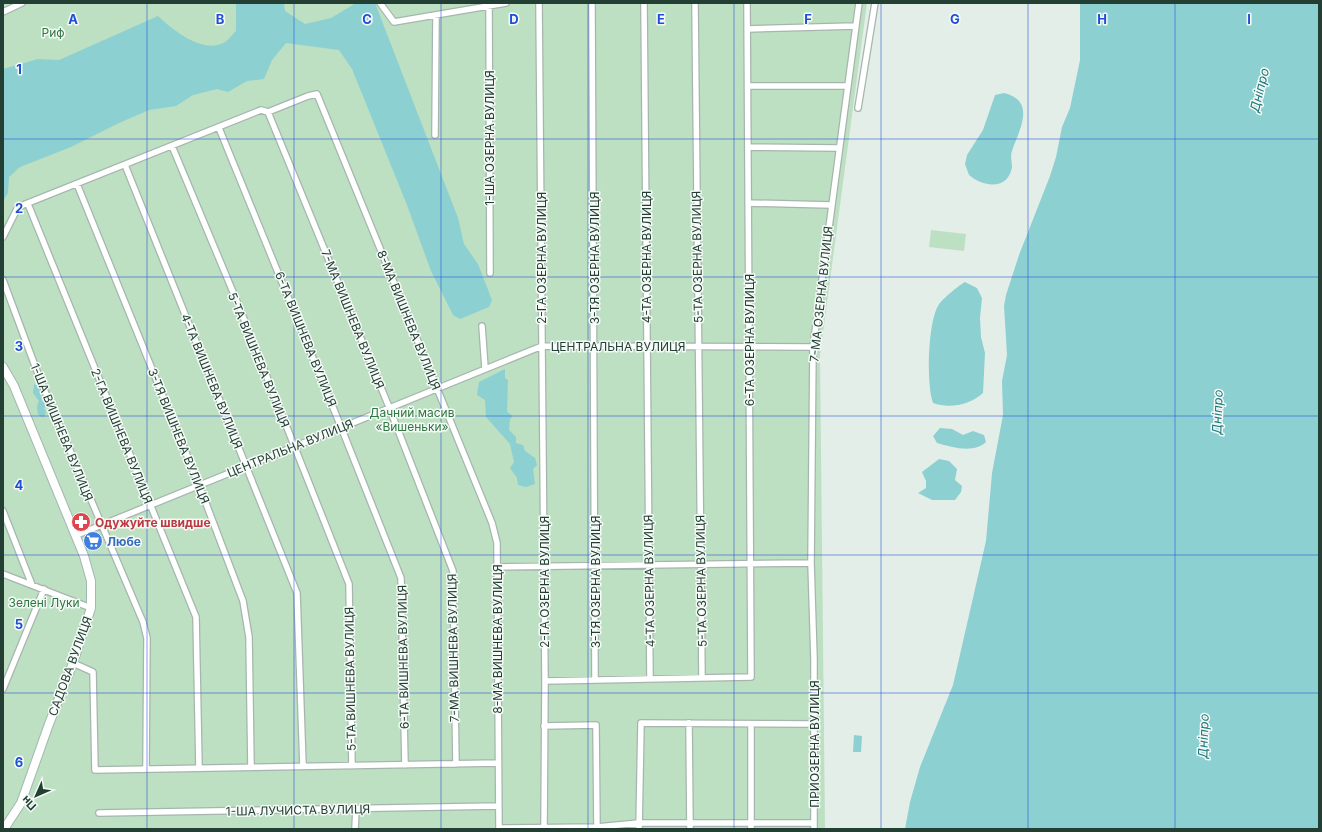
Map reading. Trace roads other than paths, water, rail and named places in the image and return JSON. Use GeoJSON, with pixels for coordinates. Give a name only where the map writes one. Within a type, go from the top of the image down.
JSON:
{"type":"FeatureCollection","features":[{"type":"Feature","properties":{"kind":"street"},"geometry":{"type":"LineString","coordinates":[[3,12],[22,3]]}},
{"type":"Feature","properties":{"kind":"street"},"geometry":{"type":"LineString","coordinates":[[380,3],[394,22],[436,16],[489,4],[506,3]]}},
{"type":"Feature","properties":{"kind":"street","name":"2-ГА ОЗЕРНА ВУЛИЦЯ"},"geometry":{"type":"LineString","coordinates":[[539,3],[545,682],[544,828]]}},
{"type":"Feature","properties":{"kind":"street","name":"3-ТЯ ОЗЕРНА ВУЛИЦЯ"},"geometry":{"type":"LineString","coordinates":[[592,3],[595,680]]}},
{"type":"Feature","properties":{"kind":"street","name":"4-ТА ОЗЕРНА ВУЛИЦЯ"},"geometry":{"type":"LineString","coordinates":[[644,3],[650,679]]}},
{"type":"Feature","properties":{"kind":"street","name":"5-ТА ОЗЕРНА ВУЛИЦЯ"},"geometry":{"type":"LineString","coordinates":[[695,3],[702,678]]}},
{"type":"Feature","properties":{"kind":"street","name":"6-ТА ОЗЕРНА ВУЛИЦЯ"},"geometry":{"type":"LineString","coordinates":[[702,678],[751,677],[747,3]]}},
{"type":"Feature","properties":{"kind":"street","name":"7-МА ОЗЕРНА ВУЛИЦЯ"},"geometry":{"type":"LineString","coordinates":[[814,659],[811,563],[813,347],[838,148],[859,3]]}},
{"type":"Feature","properties":{"kind":"street"},"geometry":{"type":"LineString","coordinates":[[858,108],[875,3]]}},
{"type":"Feature","properties":{"kind":"street","name":"1-ША ОЗЕРНА ВУЛИЦЯ"},"geometry":{"type":"LineString","coordinates":[[489,4],[490,273]]}},
{"type":"Feature","properties":{"kind":"street"},"geometry":{"type":"LineString","coordinates":[[435,135],[436,16]]}},
{"type":"Feature","properties":{"kind":"street"},"geometry":{"type":"LineString","coordinates":[[747,29],[855,26]]}},
{"type":"Feature","properties":{"kind":"street"},"geometry":{"type":"LineString","coordinates":[[748,86],[847,86]]}},
{"type":"Feature","properties":{"kind":"street","name":"8-МА ВИШНЕВА ВУЛИЦЯ"},"geometry":{"type":"LineString","coordinates":[[268,112],[308,96],[317,94],[492,523],[497,543],[499,829]]}},
{"type":"Feature","properties":{"kind":"street"},"geometry":{"type":"LineString","coordinates":[[3,237],[18,207],[261,110],[268,112]]}},
{"type":"Feature","properties":{"kind":"street","name":"7-МА ВИШНЕВА ВУЛИЦЯ"},"geometry":{"type":"LineString","coordinates":[[268,112],[389,407],[453,571],[456,764]]}},
{"type":"Feature","properties":{"kind":"street","name":"6-ТА ВИШНЕВА ВУЛИЦЯ"},"geometry":{"type":"LineString","coordinates":[[219,128],[342,427],[401,578],[405,765]]}},
{"type":"Feature","properties":{"kind":"street","name":"5-ТА ВИШНЕВА ВУЛИЦЯ"},"geometry":{"type":"LineString","coordinates":[[172,146],[349,584],[352,766]]}},
{"type":"Feature","properties":{"kind":"street"},"geometry":{"type":"LineString","coordinates":[[748,147],[838,148]]}},
{"type":"Feature","properties":{"kind":"street","name":"4-ТА ВИШНЕВА ВУЛИЦЯ"},"geometry":{"type":"LineString","coordinates":[[125,165],[297,593],[303,766]]}},
{"type":"Feature","properties":{"kind":"street","name":"3-ТЯ ВИШНЕВА ВУЛИЦЯ"},"geometry":{"type":"LineString","coordinates":[[77,184],[199,485],[243,601],[249,637],[251,767]]}},
{"type":"Feature","properties":{"kind":"street"},"geometry":{"type":"LineString","coordinates":[[748,203],[831,205]]}},
{"type":"Feature","properties":{"kind":"street","name":"2-ГА ВИШНЕВА ВУЛИЦЯ"},"geometry":{"type":"LineString","coordinates":[[28,204],[196,617],[199,768]]}},
{"type":"Feature","properties":{"kind":"street","name":"1-ША ВИШНЕВА ВУЛИЦЯ"},"geometry":{"type":"LineString","coordinates":[[3,280],[41,382],[143,622],[147,638],[146,769]]}},
{"type":"Feature","properties":{"kind":"street"},"geometry":{"type":"LineString","coordinates":[[482,326],[485,368]]}},
{"type":"Feature","properties":{"kind":"street","name":"ЦЕНТРАЛЬНА ВУЛИЦЯ"},"geometry":{"type":"LineString","coordinates":[[77,535],[542,346],[813,347]]}},
{"type":"Feature","properties":{"kind":"street","name":"САДОВА ВУЛИЦЯ"},"geometry":{"type":"LineString","coordinates":[[3,367],[14,386],[77,535],[91,581],[91,608],[73,663],[48,724],[21,803],[4,829]]}},
{"type":"Feature","properties":{"kind":"street"},"geometry":{"type":"LineString","coordinates":[[3,511],[32,585]]}},
{"type":"Feature","properties":{"kind":"street"},"geometry":{"type":"LineString","coordinates":[[497,567],[811,563]]}},
{"type":"Feature","properties":{"kind":"street"},"geometry":{"type":"LineString","coordinates":[[3,574],[91,608]]}},
{"type":"Feature","properties":{"kind":"street"},"geometry":{"type":"LineString","coordinates":[[3,689],[44,590]]}},
{"type":"Feature","properties":{"kind":"street","name":"ПРИОЗЕРНА ВУЛИЦЯ"},"geometry":{"type":"LineString","coordinates":[[814,659],[814,826]]}},
{"type":"Feature","properties":{"kind":"street"},"geometry":{"type":"LineString","coordinates":[[73,663],[94,672],[94,770],[498,763]]}},
{"type":"Feature","properties":{"kind":"street"},"geometry":{"type":"LineString","coordinates":[[545,682],[702,678]]}},
{"type":"Feature","properties":{"kind":"street"},"geometry":{"type":"LineString","coordinates":[[639,826],[640,723],[813,724]]}},
{"type":"Feature","properties":{"kind":"street"},"geometry":{"type":"LineString","coordinates":[[689,723],[690,826]]}},
{"type":"Feature","properties":{"kind":"street"},"geometry":{"type":"LineString","coordinates":[[751,724],[751,826]]}},
{"type":"Feature","properties":{"kind":"street"},"geometry":{"type":"LineString","coordinates":[[544,726],[596,725],[597,828]]}},
{"type":"Feature","properties":{"kind":"street","name":"1-ША ЛУЧИСТА ВУЛИЦЯ"},"geometry":{"type":"LineString","coordinates":[[99,813],[498,806]]}},
{"type":"Feature","properties":{"kind":"street"},"geometry":{"type":"LineString","coordinates":[[355,829],[356,808]]}},
{"type":"Feature","properties":{"kind":"street"},"geometry":{"type":"LineString","coordinates":[[499,829],[639,826],[814,826]]}},
{"type":"Feature","properties":{"kind":"water"},"geometry":{"type":"Polygon","coordinates":[[[236,3],[284,3],[285,11],[305,24],[331,18],[356,3],[375,3],[458,218],[464,244],[478,264],[492,300],[489,307],[460,319],[453,315],[431,271],[407,205],[352,69],[339,50],[286,43],[272,60],[264,79],[247,81],[228,92],[217,89],[193,95],[176,106],[149,110],[71,147],[20,167],[9,177],[8,193],[3,201],[3,69],[38,59],[59,60],[158,16],[180,34],[189,39],[207,45],[216,45],[225,42],[236,31],[236,3]]]}},
{"type":"Feature","properties":{"kind":"water","name":"Дніпро"},"geometry":{"type":"Polygon","coordinates":[[[1080,3],[1319,3],[1319,829],[905,829],[910,802],[920,767],[953,685],[986,541],[992,473],[1003,415],[1002,381],[1007,355],[1004,306],[1019,255],[1050,176],[1056,157],[1062,127],[1070,108],[1080,60],[1080,3]]]}},
{"type":"Feature","properties":{"kind":"water"},"geometry":{"type":"Polygon","coordinates":[[[1004,93],[1014,97],[1020,102],[1023,109],[1023,117],[1011,153],[1012,167],[1010,175],[1006,180],[1000,183],[988,184],[969,175],[965,164],[967,155],[983,130],[995,95],[1004,93]]]}},
{"type":"Feature","properties":{"kind":"water"},"geometry":{"type":"Polygon","coordinates":[[[965,282],[977,288],[982,298],[980,318],[981,337],[985,353],[983,393],[966,403],[959,405],[939,405],[933,403],[929,382],[929,354],[932,326],[940,303],[958,286],[965,282]]]}},
{"type":"Feature","properties":{"kind":"water"},"geometry":{"type":"Polygon","coordinates":[[[505,369],[505,378],[508,380],[507,412],[513,416],[510,419],[509,430],[516,437],[516,443],[523,445],[525,451],[535,458],[537,465],[533,469],[535,484],[526,487],[518,485],[517,478],[510,468],[514,462],[510,444],[486,417],[485,400],[477,395],[479,382],[505,369]]]}},
{"type":"Feature","properties":{"kind":"water"},"geometry":{"type":"Polygon","coordinates":[[[34,384],[38,386],[43,402],[47,402],[48,405],[44,408],[46,412],[44,417],[39,416],[37,407],[39,401],[33,393],[34,384]]]}},
{"type":"Feature","properties":{"kind":"water"},"geometry":{"type":"Polygon","coordinates":[[[940,428],[952,429],[963,435],[973,431],[984,435],[986,442],[981,446],[969,449],[956,448],[937,443],[933,436],[940,428]]]}},
{"type":"Feature","properties":{"kind":"water"},"geometry":{"type":"Polygon","coordinates":[[[939,459],[949,461],[957,469],[955,480],[962,486],[961,492],[955,500],[932,500],[918,493],[926,488],[926,481],[922,472],[939,459]]]}},
{"type":"Feature","properties":{"kind":"water"},"geometry":{"type":"Polygon","coordinates":[[[854,735],[862,736],[861,752],[853,752],[854,735]]]}},
{"type":"Feature","properties":{"kind":"place","name":"Одужуйте швидше"},"geometry":{"type":"Point","coordinates":[81,522]}},
{"type":"Feature","properties":{"kind":"place","name":"Любе"},"geometry":{"type":"Point","coordinates":[93,541]}},
{"type":"Feature","properties":{"kind":"park label","name":"Риф"},"geometry":{"type":"Point","coordinates":[53,32]}},
{"type":"Feature","properties":{"kind":"park label","name":"Дачний масив «Вишеньки»"},"geometry":{"type":"Point","coordinates":[412,419]}},
{"type":"Feature","properties":{"kind":"park label","name":"Зелені Луки"},"geometry":{"type":"Point","coordinates":[44,602]}}]}
